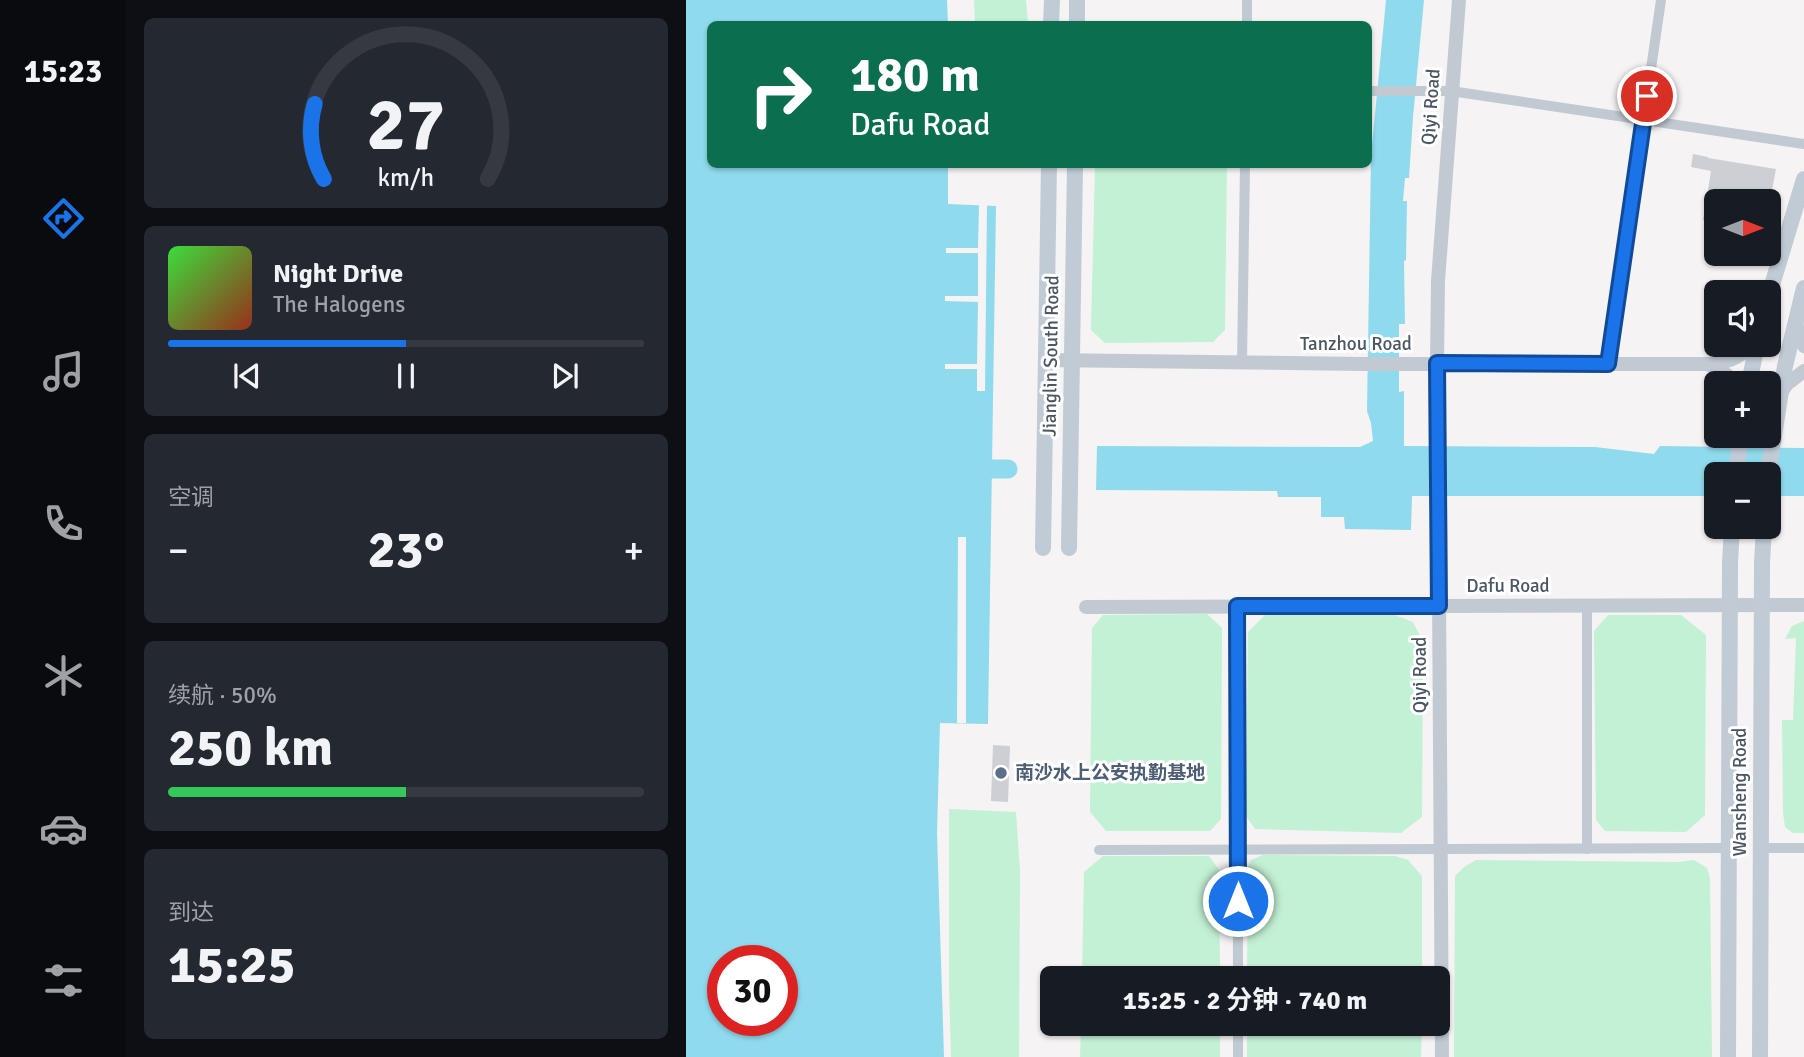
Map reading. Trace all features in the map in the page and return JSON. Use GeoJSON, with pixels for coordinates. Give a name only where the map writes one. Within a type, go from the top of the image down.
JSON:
{"type":"FeatureCollection","features":[{"type":"Feature","properties":{"kind":"main road"},"geometry":{"type":"LineString","coordinates":[[1051,21],[1052,0]]}},
{"type":"Feature","properties":{"kind":"main road"},"geometry":{"type":"LineString","coordinates":[[1077,0],[1077,21]]}},
{"type":"Feature","properties":{"kind":"main road","name":"Jianglin South Road"},"geometry":{"type":"LineString","coordinates":[[1043,548],[1049,168]]}},
{"type":"Feature","properties":{"kind":"main road","name":"Jianglin South Road"},"geometry":{"type":"LineString","coordinates":[[1069,548],[1075,168]]}},
{"type":"Feature","properties":{"kind":"main road"},"geometry":{"type":"LineString","coordinates":[[1774,280],[1804,179]]}},
{"type":"Feature","properties":{"kind":"main road"},"geometry":{"type":"LineString","coordinates":[[1781,386],[1804,288]]}},
{"type":"Feature","properties":{"kind":"main road","name":"Wansheng Road"},"geometry":{"type":"LineString","coordinates":[[1728,1057],[1732,539]]}},
{"type":"Feature","properties":{"kind":"main road","name":"Wansheng Road"},"geometry":{"type":"LineString","coordinates":[[1760,1057],[1764,539]]}},
{"type":"Feature","properties":{"kind":"street"},"geometry":{"type":"LineString","coordinates":[[1247,0],[1247,21]]}},
{"type":"Feature","properties":{"kind":"street","name":"Qiyi Road"},"geometry":{"type":"LineString","coordinates":[[1442,1057],[1438,281],[1459,0]]}},
{"type":"Feature","properties":{"kind":"street"},"geometry":{"type":"LineString","coordinates":[[1608,364],[1661,0]]}},
{"type":"Feature","properties":{"kind":"street"},"geometry":{"type":"LineString","coordinates":[[1372,91],[1451,91],[1804,144]]}},
{"type":"Feature","properties":{"kind":"street"},"geometry":{"type":"LineString","coordinates":[[1242,362],[1245,168]]}},
{"type":"Feature","properties":{"kind":"street"},"geometry":{"type":"LineString","coordinates":[[1796,320],[1804,346]]}},
{"type":"Feature","properties":{"kind":"street","name":"Tanzhou Road"},"geometry":{"type":"LineString","coordinates":[[1046,360],[1708,364],[1738,357]]}},
{"type":"Feature","properties":{"kind":"street"},"geometry":{"type":"LineString","coordinates":[[1708,364],[1723,371]]}},
{"type":"Feature","properties":{"kind":"street"},"geometry":{"type":"LineString","coordinates":[[1781,392],[1804,371]]}},
{"type":"Feature","properties":{"kind":"street","name":"Dafu Road"},"geometry":{"type":"LineString","coordinates":[[1086,607],[1804,605]]}},
{"type":"Feature","properties":{"kind":"street"},"geometry":{"type":"LineString","coordinates":[[1237,606],[1238,966]]}},
{"type":"Feature","properties":{"kind":"street"},"geometry":{"type":"LineString","coordinates":[[1587,606],[1587,849]]}},
{"type":"Feature","properties":{"kind":"street"},"geometry":{"type":"LineString","coordinates":[[1099,850],[1729,848]]}},
{"type":"Feature","properties":{"kind":"street"},"geometry":{"type":"LineString","coordinates":[[1761,848],[1804,848]]}},
{"type":"Feature","properties":{"kind":"street"},"geometry":{"type":"LineString","coordinates":[[1238,1036],[1238,1057]]}},
{"type":"Feature","properties":{"kind":"green space"},"geometry":{"type":"Polygon","coordinates":[[[974,0],[1026,0],[1028,21],[975,21],[974,0]]]}},
{"type":"Feature","properties":{"kind":"green space"},"geometry":{"type":"Polygon","coordinates":[[[1095,168],[1227,168],[1225,330],[1213,342],[1105,343],[1091,330],[1095,168]]]}},
{"type":"Feature","properties":{"kind":"green space"},"geometry":{"type":"Polygon","coordinates":[[[1207,614],[1222,628],[1221,819],[1210,831],[1106,831],[1090,812],[1092,628],[1103,615],[1207,614]]]}},
{"type":"Feature","properties":{"kind":"green space"},"geometry":{"type":"Polygon","coordinates":[[[1392,614],[1413,622],[1423,642],[1422,817],[1401,833],[1255,829],[1246,816],[1248,632],[1265,615],[1392,614]]]}},
{"type":"Feature","properties":{"kind":"green space"},"geometry":{"type":"Polygon","coordinates":[[[1608,615],[1681,615],[1706,635],[1705,815],[1686,832],[1605,831],[1596,820],[1594,631],[1608,615]]]}},
{"type":"Feature","properties":{"kind":"green space"},"geometry":{"type":"Polygon","coordinates":[[[1804,621],[1804,833],[1793,833],[1785,827],[1783,813],[1782,720],[1793,720],[1796,638],[1785,639],[1792,626],[1804,621]]]}},
{"type":"Feature","properties":{"kind":"green space"},"geometry":{"type":"Polygon","coordinates":[[[949,809],[1016,812],[1020,871],[1019,1057],[951,1057],[949,809]]]}},
{"type":"Feature","properties":{"kind":"green space"},"geometry":{"type":"Polygon","coordinates":[[[1263,855],[1395,856],[1408,860],[1422,876],[1422,966],[1247,966],[1248,867],[1251,860],[1263,855]]]}},
{"type":"Feature","properties":{"kind":"green space"},"geometry":{"type":"Polygon","coordinates":[[[1103,856],[1209,856],[1219,870],[1220,966],[1082,966],[1084,872],[1103,856]]]}},
{"type":"Feature","properties":{"kind":"green space"},"geometry":{"type":"Polygon","coordinates":[[[1476,860],[1694,860],[1707,868],[1710,878],[1712,1057],[1454,1057],[1455,876],[1476,860]]]}},
{"type":"Feature","properties":{"kind":"green space"},"geometry":{"type":"Polygon","coordinates":[[[1081,1036],[1220,1036],[1220,1057],[1080,1057],[1081,1036]]]}},
{"type":"Feature","properties":{"kind":"green space"},"geometry":{"type":"Polygon","coordinates":[[[1247,1036],[1422,1036],[1421,1057],[1247,1057],[1247,1036]]]}},
{"type":"Feature","properties":{"kind":"water"},"geometry":{"type":"Polygon","coordinates":[[[686,0],[947,0],[948,21],[707,21],[707,168],[948,168],[948,204],[996,206],[988,724],[940,723],[937,833],[944,1057],[686,1057],[686,0]]]}},
{"type":"Feature","properties":{"kind":"water"},"geometry":{"type":"Polygon","coordinates":[[[1386,0],[1424,0],[1409,178],[1405,178],[1403,201],[1407,201],[1405,324],[1399,324],[1399,392],[1404,391],[1404,446],[1595,447],[1654,454],[1660,446],[1804,448],[1804,496],[1781,496],[1781,462],[1704,462],[1704,496],[1412,496],[1411,530],[1345,529],[1344,517],[1321,517],[1321,497],[1278,497],[1277,491],[1096,490],[1097,446],[1360,447],[1373,441],[1367,411],[1372,168],[1386,0]]]}},
{"type":"Feature","properties":{"kind":"pier"},"geometry":{"type":"Polygon","coordinates":[[[979,205],[987,205],[985,391],[977,391],[977,369],[945,369],[945,364],[977,364],[978,302],[945,301],[945,296],[978,296],[978,253],[946,253],[946,248],[978,248],[979,205]]]}},
{"type":"Feature","properties":{"kind":"pier"},"geometry":{"type":"Polygon","coordinates":[[[958,537],[966,537],[966,723],[957,723],[958,537]]]}},
{"type":"Feature","properties":{"kind":"building"},"geometry":{"type":"Polygon","coordinates":[[[1693,154],[1776,169],[1772,189],[1708,189],[1711,171],[1691,167],[1693,154]]]}},
{"type":"Feature","properties":{"kind":"building","name":"南沙水上公安执勤基地"},"geometry":{"type":"Polygon","coordinates":[[[993,745],[1010,746],[1008,802],[991,801],[993,745]]]}},
{"type":"Feature","properties":{"kind":"waterway"},"geometry":{"type":"LineString","coordinates":[[967,469],[1008,469]]}},
{"type":"Feature","properties":{"kind":"place","name":"南沙水上公安执勤基地"},"geometry":{"type":"Point","coordinates":[1001,773]}},
{"type":"Feature","properties":{"kind":"route"},"geometry":{"type":"LineString","coordinates":[[1238,901],[1237,606],[1439,606],[1437,363],[1608,364],[1647,96]]}}]}
